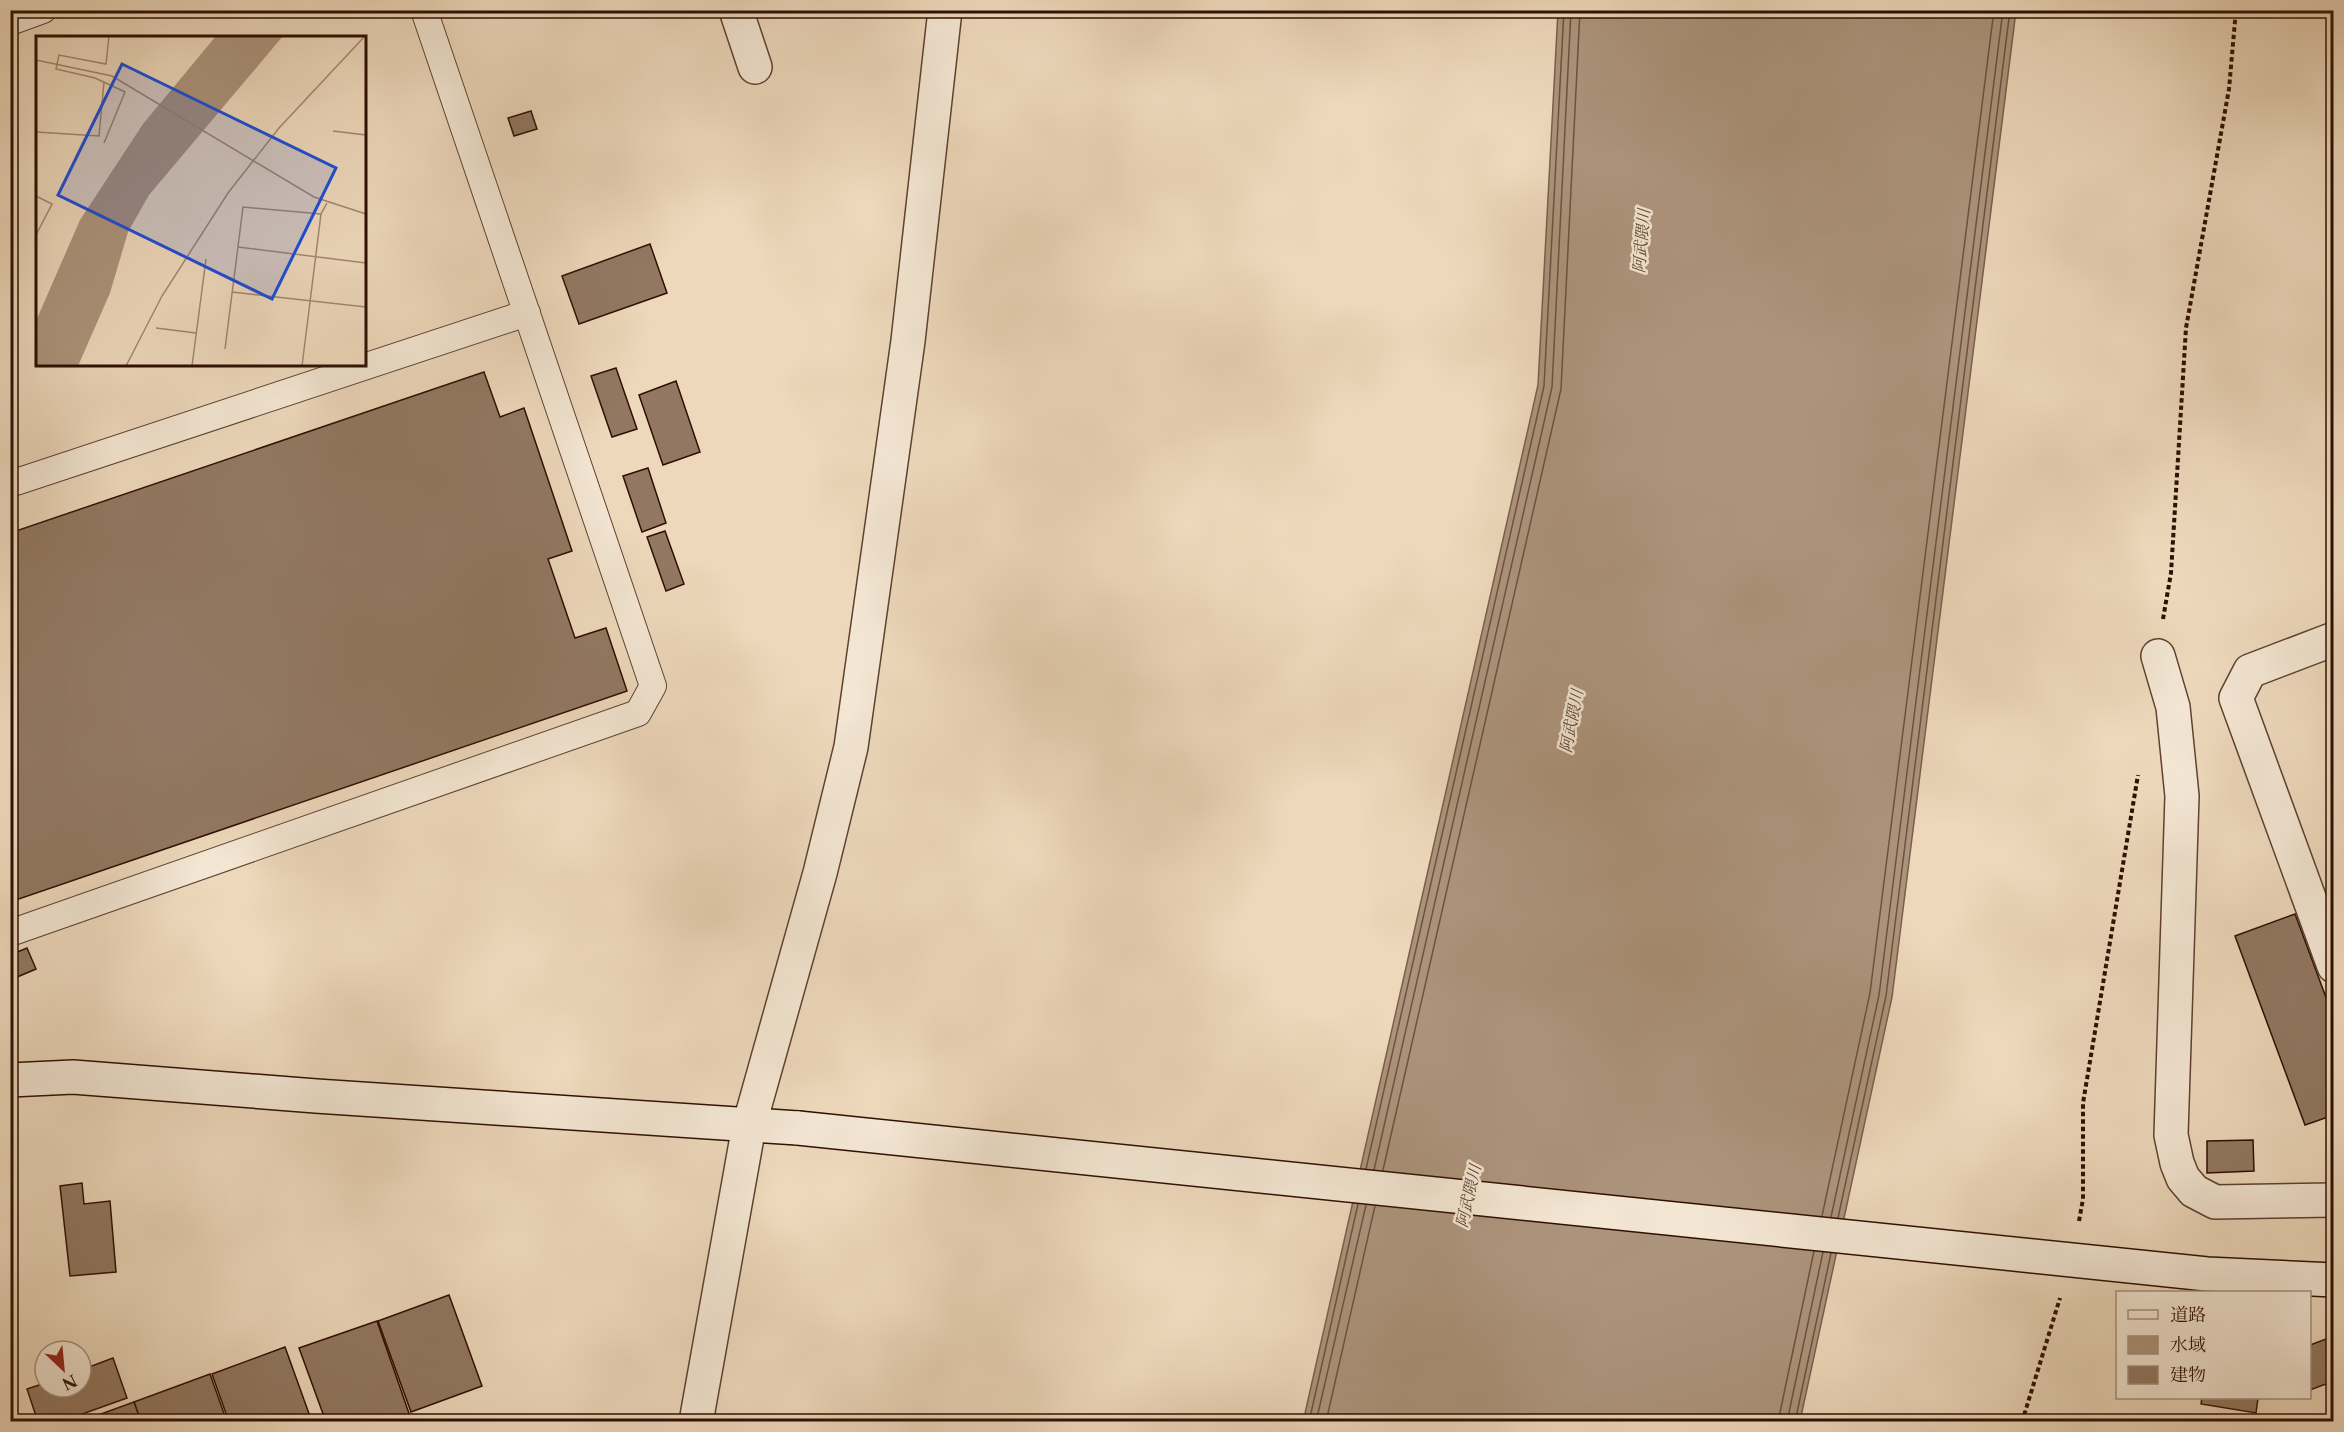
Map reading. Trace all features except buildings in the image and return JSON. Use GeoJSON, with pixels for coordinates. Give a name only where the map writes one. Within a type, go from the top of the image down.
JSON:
{"type":"FeatureCollection","features":[{"type":"Feature","properties":{"kind":"street"},"geometry":{"type":"LineString","coordinates":[[736,10],[755,67]]}},
{"type":"Feature","properties":{"kind":"street"},"geometry":{"type":"LineString","coordinates":[[696,1422],[749,1126],[820,873],[850,747],[908,341],[945,10]]}},
{"type":"Feature","properties":{"kind":"street"},"geometry":{"type":"LineString","coordinates":[[2334,639],[2250,671],[2236,698],[2334,966]]}},
{"type":"Feature","properties":{"kind":"street"},"geometry":{"type":"LineString","coordinates":[[2158,656],[2173,707],[2182,796],[2171,1135],[2177,1163],[2183,1178],[2193,1191],[2215,1202],[2334,1200]]}},
{"type":"Feature","properties":{"kind":"street"},"geometry":{"type":"LineString","coordinates":[[10,1080],[73,1077],[798,1128],[2207,1274],[2334,1280]]}},
{"type":"Feature","properties":{"kind":"lane"},"geometry":{"type":"LineString","coordinates":[[10,22],[43,10]]}},
{"type":"Feature","properties":{"kind":"lane"},"geometry":{"type":"LineString","coordinates":[[10,933],[638,713],[653,686],[424,10]]}},
{"type":"Feature","properties":{"kind":"lane"},"geometry":{"type":"LineString","coordinates":[[10,484],[527,314]]}},
{"type":"Feature","properties":{"kind":"water","name":"阿武隈川"},"geometry":{"type":"Polygon","coordinates":[[[1558,11],[2016,11],[1892,997],[1800,1421],[1303,1422],[1538,385],[1558,11]]]}}]}
